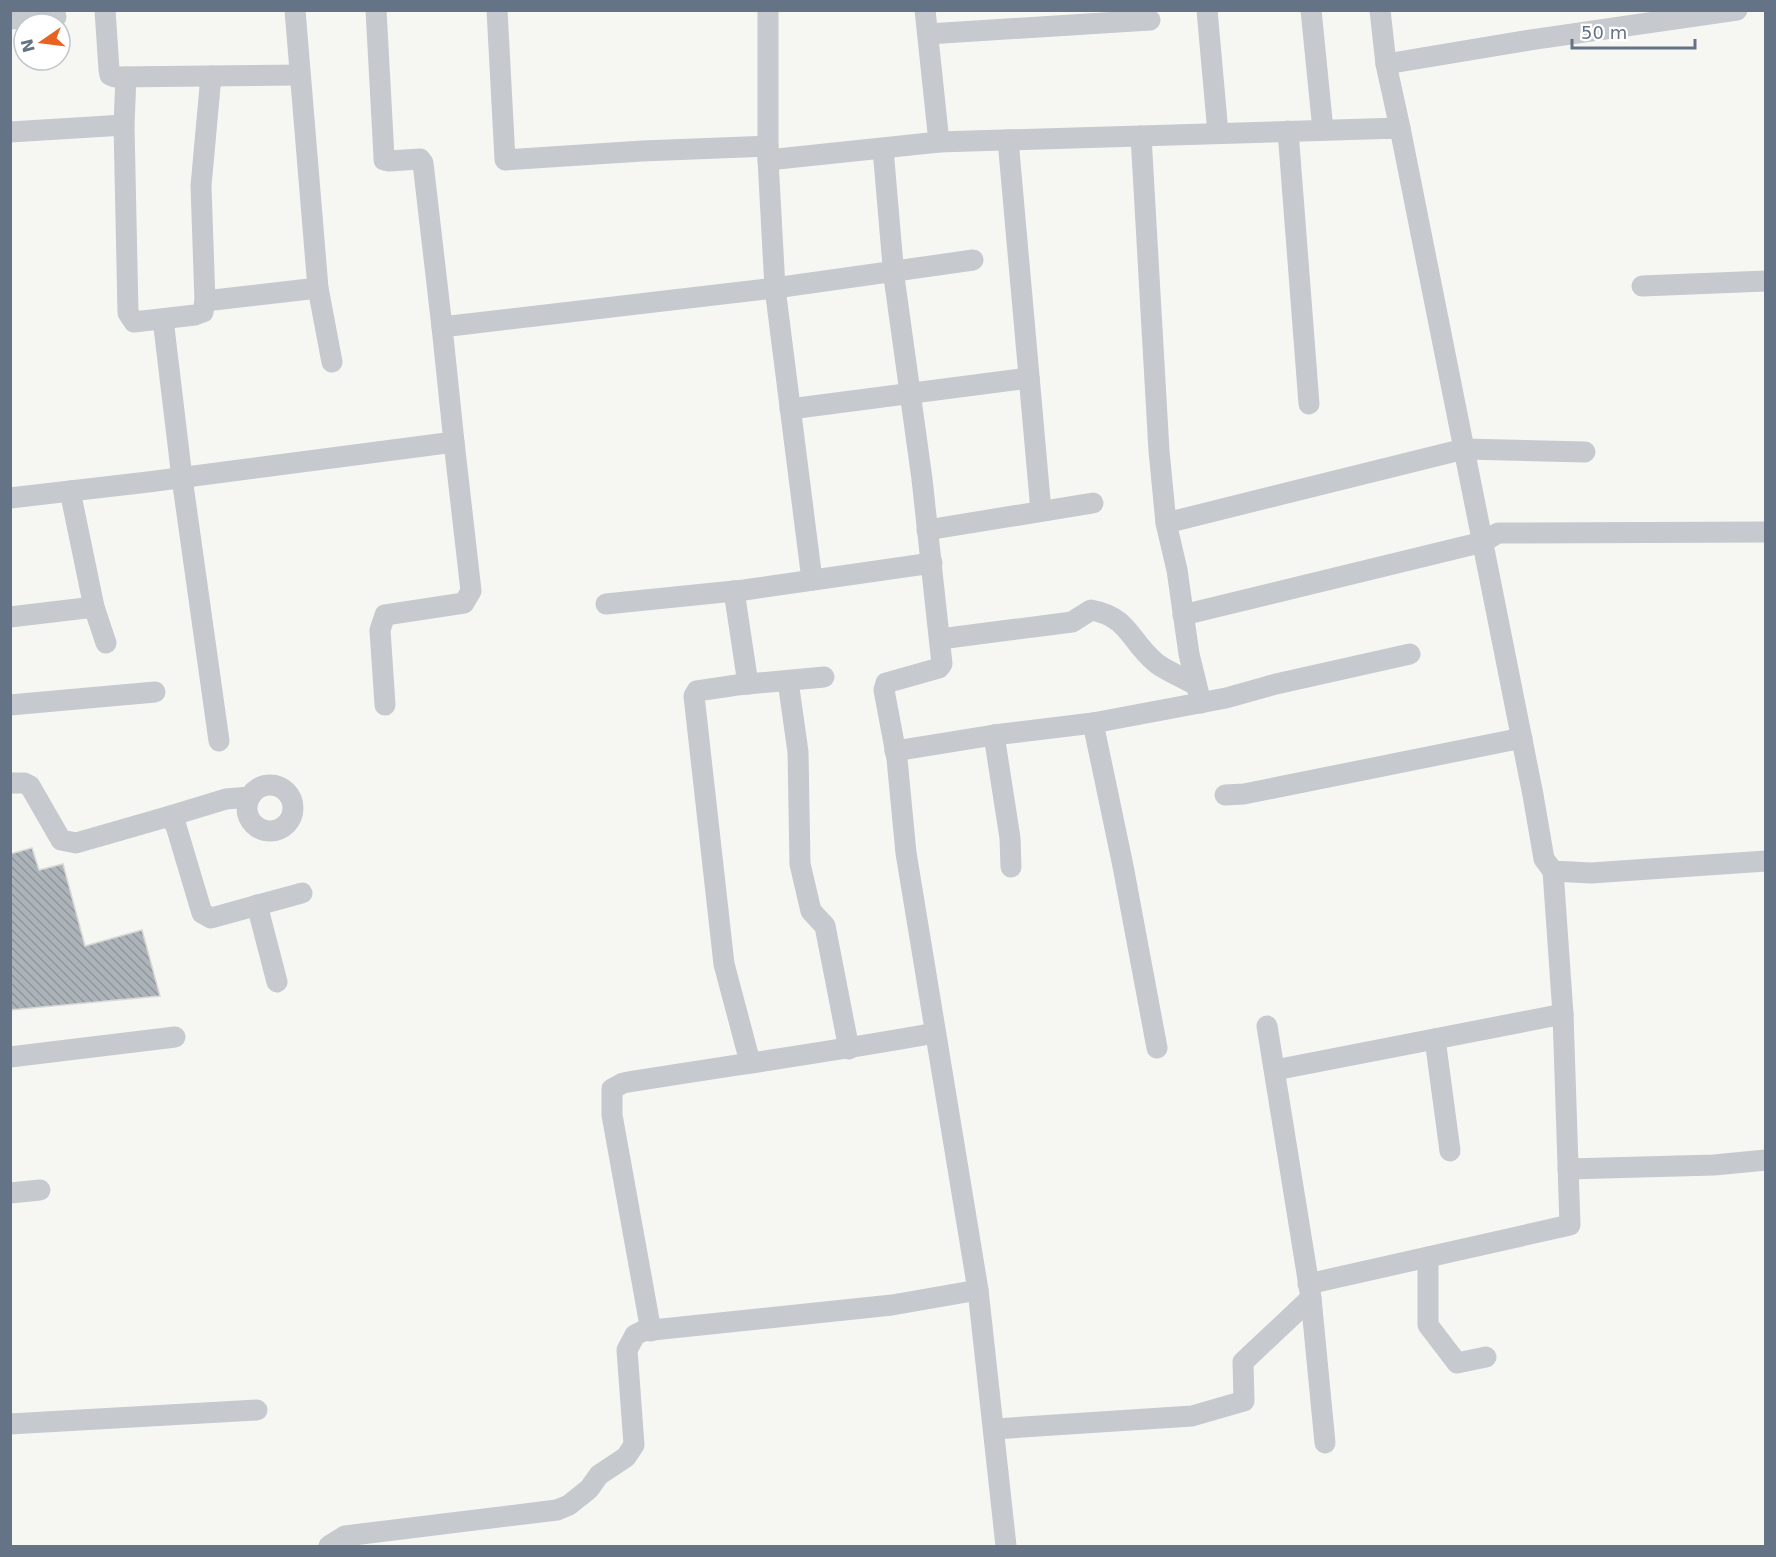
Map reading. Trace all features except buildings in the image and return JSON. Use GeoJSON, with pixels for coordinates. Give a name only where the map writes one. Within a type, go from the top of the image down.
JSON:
{"type":"FeatureCollection","features":[{"type":"Feature","properties":{"kind":"street"},"geometry":{"type":"LineString","coordinates":[[105,10],[110,75],[126,78],[300,75]]}},
{"type":"Feature","properties":{"kind":"street"},"geometry":{"type":"LineString","coordinates":[[295,10],[318,288],[332,362]]}},
{"type":"Feature","properties":{"kind":"street"},"geometry":{"type":"LineString","coordinates":[[376,10],[384,160],[420,159],[423,162],[471,591],[464,603],[385,615],[380,630],[385,705]]}},
{"type":"Feature","properties":{"kind":"street"},"geometry":{"type":"LineString","coordinates":[[497,10],[505,160],[642,151],[768,153],[883,149],[939,142],[1400,128]]}},
{"type":"Feature","properties":{"kind":"street"},"geometry":{"type":"LineString","coordinates":[[768,10],[768,153],[775,288],[812,580]]}},
{"type":"Feature","properties":{"kind":"street"},"geometry":{"type":"LineString","coordinates":[[925,10],[939,142]]}},
{"type":"Feature","properties":{"kind":"street"},"geometry":{"type":"LineString","coordinates":[[1207,10],[1218,133]]}},
{"type":"Feature","properties":{"kind":"street"},"geometry":{"type":"LineString","coordinates":[[1311,10],[1323,130]]}},
{"type":"Feature","properties":{"kind":"street"},"geometry":{"type":"LineString","coordinates":[[994,1429],[1192,1416],[1244,1401],[1243,1362],[1310,1291],[1428,1257],[1570,1226],[1563,1014],[1553,871],[1544,859],[1522,738],[1386,64],[1380,10]]}},
{"type":"Feature","properties":{"kind":"street"},"geometry":{"type":"LineString","coordinates":[[1386,64],[1667,15],[1737,10]]}},
{"type":"Feature","properties":{"kind":"street"},"geometry":{"type":"LineString","coordinates":[[928,34],[1150,20]]}},
{"type":"Feature","properties":{"kind":"street"},"geometry":{"type":"LineString","coordinates":[[126,78],[124,125],[128,313],[134,322],[195,315],[202,312],[205,301],[201,186],[211,76]]}},
{"type":"Feature","properties":{"kind":"street"},"geometry":{"type":"LineString","coordinates":[[10,132],[124,125]]}},
{"type":"Feature","properties":{"kind":"street"},"geometry":{"type":"LineString","coordinates":[[1288,131],[1309,404]]}},
{"type":"Feature","properties":{"kind":"street"},"geometry":{"type":"LineString","coordinates":[[1141,136],[1159,451],[1166,523],[1177,570],[1189,654],[1198,694]]}},
{"type":"Feature","properties":{"kind":"street"},"geometry":{"type":"LineString","coordinates":[[1008,140],[1041,511]]}},
{"type":"Feature","properties":{"kind":"street"},"geometry":{"type":"LineString","coordinates":[[883,149],[894,271],[922,479],[942,664],[939,668],[886,683],[884,690],[895,751],[906,853],[978,1290],[1006,1546]]}},
{"type":"Feature","properties":{"kind":"street"},"geometry":{"type":"LineString","coordinates":[[442,327],[775,288],[973,260]]}},
{"type":"Feature","properties":{"kind":"street"},"geometry":{"type":"LineString","coordinates":[[1642,286],[1766,281]]}},
{"type":"Feature","properties":{"kind":"street"},"geometry":{"type":"LineString","coordinates":[[205,301],[318,288]]}},
{"type":"Feature","properties":{"kind":"street"},"geometry":{"type":"LineString","coordinates":[[163,319],[182,478],[219,741]]}},
{"type":"Feature","properties":{"kind":"street"},"geometry":{"type":"LineString","coordinates":[[790,409],[1029,378]]}},
{"type":"Feature","properties":{"kind":"street"},"geometry":{"type":"LineString","coordinates":[[10,498],[454,442]]}},
{"type":"Feature","properties":{"kind":"street"},"geometry":{"type":"LineString","coordinates":[[1166,523],[1464,448],[1585,452]]}},
{"type":"Feature","properties":{"kind":"street"},"geometry":{"type":"LineString","coordinates":[[70,491],[94,607],[106,643]]}},
{"type":"Feature","properties":{"kind":"street"},"geometry":{"type":"LineString","coordinates":[[927,530],[1093,503]]}},
{"type":"Feature","properties":{"kind":"street"},"geometry":{"type":"LineString","coordinates":[[1183,615],[1483,542],[1498,533],[1766,532]]}},
{"type":"Feature","properties":{"kind":"street"},"geometry":{"type":"LineString","coordinates":[[606,604],[734,591],[932,563]]}},
{"type":"Feature","properties":{"kind":"street"},"geometry":{"type":"LineString","coordinates":[[734,591],[748,684]]}},
{"type":"Feature","properties":{"kind":"street"},"geometry":{"type":"LineString","coordinates":[[10,617],[94,607]]}},
{"type":"Feature","properties":{"kind":"street"},"geometry":{"type":"LineString","coordinates":[[940,639],[1072,622],[1091,610],[1107,613],[1125,625],[1156,664],[1198,694]]}},
{"type":"Feature","properties":{"kind":"street"},"geometry":{"type":"LineString","coordinates":[[895,751],[994,735],[1093,723],[1198,694],[1410,654]]}},
{"type":"Feature","properties":{"kind":"street"},"geometry":{"type":"LineString","coordinates":[[750,1062],[724,964],[694,696],[697,692],[748,684],[824,677]]}},
{"type":"Feature","properties":{"kind":"street"},"geometry":{"type":"LineString","coordinates":[[788,681],[798,752],[800,864],[811,911],[825,926],[849,1049]]}},
{"type":"Feature","properties":{"kind":"street"},"geometry":{"type":"LineString","coordinates":[[10,705],[155,692]]}},
{"type":"Feature","properties":{"kind":"street"},"geometry":{"type":"LineString","coordinates":[[1093,723],[1123,866],[1157,1048]]}},
{"type":"Feature","properties":{"kind":"street"},"geometry":{"type":"LineString","coordinates":[[994,735],[1010,838],[1011,867]]}},
{"type":"Feature","properties":{"kind":"street"},"geometry":{"type":"LineString","coordinates":[[1225,795],[1244,794],[1522,738]]}},
{"type":"Feature","properties":{"kind":"street"},"geometry":{"type":"LineString","coordinates":[[10,783],[24,783],[30,786],[61,840],[76,843],[226,799],[250,797]]}},
{"type":"Feature","properties":{"kind":"street"},"geometry":{"type":"LineString","coordinates":[[170,816],[176,826],[202,914],[211,918],[302,893]]}},
{"type":"Feature","properties":{"kind":"street"},"geometry":{"type":"LineString","coordinates":[[1553,871],[1591,873],[1766,861]]}},
{"type":"Feature","properties":{"kind":"street"},"geometry":{"type":"LineString","coordinates":[[257,905],[277,982]]}},
{"type":"Feature","properties":{"kind":"street"},"geometry":{"type":"LineString","coordinates":[[1275,1070],[1563,1014]]}},
{"type":"Feature","properties":{"kind":"street"},"geometry":{"type":"LineString","coordinates":[[1267,1026],[1310,1291],[1325,1443]]}},
{"type":"Feature","properties":{"kind":"street"},"geometry":{"type":"LineString","coordinates":[[651,1331],[612,1115],[612,1089],[623,1083],[750,1062],[849,1049],[935,1033]]}},
{"type":"Feature","properties":{"kind":"street"},"geometry":{"type":"LineString","coordinates":[[10,1057],[175,1037]]}},
{"type":"Feature","properties":{"kind":"street"},"geometry":{"type":"LineString","coordinates":[[1435,1039],[1450,1151]]}},
{"type":"Feature","properties":{"kind":"street"},"geometry":{"type":"LineString","coordinates":[[1568,1169],[1714,1165],[1766,1160]]}},
{"type":"Feature","properties":{"kind":"street"},"geometry":{"type":"LineString","coordinates":[[10,1193],[40,1190]]}},
{"type":"Feature","properties":{"kind":"street"},"geometry":{"type":"LineString","coordinates":[[1428,1257],[1428,1324],[1457,1364],[1486,1357]]}},
{"type":"Feature","properties":{"kind":"street"},"geometry":{"type":"LineString","coordinates":[[329,1546],[345,1536],[557,1510],[569,1505],[589,1490],[599,1475],[626,1457],[634,1445],[627,1350],[635,1335],[643,1331],[892,1305],[978,1290]]}},
{"type":"Feature","properties":{"kind":"street"},"geometry":{"type":"LineString","coordinates":[[10,1424],[257,1410]]}}]}
